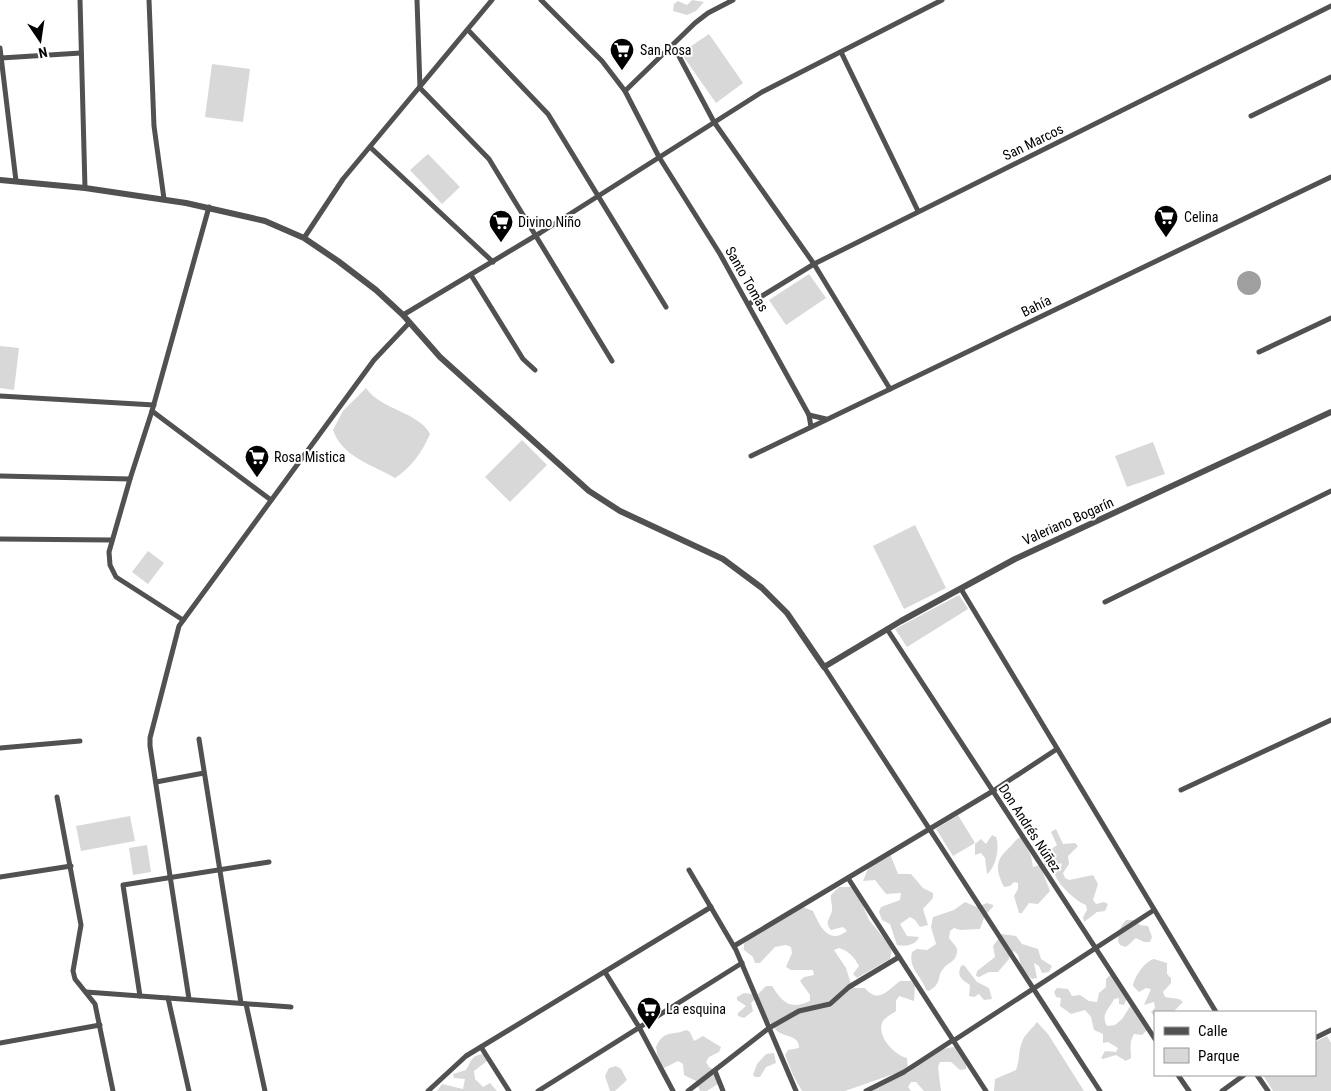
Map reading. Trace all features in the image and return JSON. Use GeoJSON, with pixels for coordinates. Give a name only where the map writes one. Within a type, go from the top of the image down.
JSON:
{"type":"FeatureCollection","features":[{"type":"Feature","properties":{"kind":"street"},"geometry":{"type":"LineString","coordinates":[[80,0],[85,188]]}},
{"type":"Feature","properties":{"kind":"street"},"geometry":{"type":"LineString","coordinates":[[149,0],[154,126],[164,199]]}},
{"type":"Feature","properties":{"kind":"street"},"geometry":{"type":"LineString","coordinates":[[417,0],[420,88],[489,159],[612,361]]}},
{"type":"Feature","properties":{"kind":"street"},"geometry":{"type":"LineString","coordinates":[[304,238],[343,179],[492,0]]}},
{"type":"Feature","properties":{"kind":"street","name":"Santo Tomas"},"geometry":{"type":"LineString","coordinates":[[541,0],[602,61],[624,91],[659,157],[749,304],[809,415],[811,427]]}},
{"type":"Feature","properties":{"kind":"street"},"geometry":{"type":"LineString","coordinates":[[624,91],[708,14],[733,0]]}},
{"type":"Feature","properties":{"kind":"street"},"geometry":{"type":"LineString","coordinates":[[926,0],[930,6]]}},
{"type":"Feature","properties":{"kind":"street"},"geometry":{"type":"LineString","coordinates":[[403,315],[536,236],[762,92],[942,0]]}},
{"type":"Feature","properties":{"kind":"street","name":"San Marcos"},"geometry":{"type":"LineString","coordinates":[[749,304],[814,264],[1331,6]]}},
{"type":"Feature","properties":{"kind":"street"},"geometry":{"type":"LineString","coordinates":[[468,30],[548,114],[666,307]]}},
{"type":"Feature","properties":{"kind":"street"},"geometry":{"type":"LineString","coordinates":[[673,46],[714,122],[814,264],[890,389]]}},
{"type":"Feature","properties":{"kind":"street"},"geometry":{"type":"LineString","coordinates":[[0,48],[16,181]]}},
{"type":"Feature","properties":{"kind":"street"},"geometry":{"type":"LineString","coordinates":[[841,52],[918,211]]}},
{"type":"Feature","properties":{"kind":"street"},"geometry":{"type":"LineString","coordinates":[[1,57],[81,53]]}},
{"type":"Feature","properties":{"kind":"street"},"geometry":{"type":"LineString","coordinates":[[1251,116],[1331,77]]}},
{"type":"Feature","properties":{"kind":"street"},"geometry":{"type":"LineString","coordinates":[[370,146],[493,262]]}},
{"type":"Feature","properties":{"kind":"street","name":"Bahía"},"geometry":{"type":"LineString","coordinates":[[751,456],[1331,177]]}},
{"type":"Feature","properties":{"kind":"street"},"geometry":{"type":"LineString","coordinates":[[0,180],[85,188],[209,207],[265,221],[304,238],[354,272],[403,315],[440,357],[594,495],[620,511],[722,559],[756,582],[787,613],[824,667],[1100,1091]]}},
{"type":"Feature","properties":{"kind":"street"},"geometry":{"type":"LineString","coordinates":[[183,620],[116,577],[110,560],[112,540],[153,408],[209,207]]}},
{"type":"Feature","properties":{"kind":"street"},"geometry":{"type":"LineString","coordinates":[[471,275],[523,358],[535,370]]}},
{"type":"Feature","properties":{"kind":"street"},"geometry":{"type":"LineString","coordinates":[[1259,352],[1331,318]]}},
{"type":"Feature","properties":{"kind":"street"},"geometry":{"type":"LineString","coordinates":[[190,1000],[150,738],[179,626],[374,360],[410,323]]}},
{"type":"Feature","properties":{"kind":"street"},"geometry":{"type":"LineString","coordinates":[[0,396],[153,408],[271,500]]}},
{"type":"Feature","properties":{"kind":"street","name":"Valeriano Bogarín"},"geometry":{"type":"LineString","coordinates":[[824,667],[1020,557],[1331,412]]}},
{"type":"Feature","properties":{"kind":"street"},"geometry":{"type":"LineString","coordinates":[[809,415],[826,420]]}},
{"type":"Feature","properties":{"kind":"street"},"geometry":{"type":"LineString","coordinates":[[0,476],[130,479]]}},
{"type":"Feature","properties":{"kind":"street"},"geometry":{"type":"LineString","coordinates":[[1105,602],[1331,491]]}},
{"type":"Feature","properties":{"kind":"street"},"geometry":{"type":"LineString","coordinates":[[0,539],[112,540]]}},
{"type":"Feature","properties":{"kind":"street"},"geometry":{"type":"LineString","coordinates":[[961,589],[1215,1011]]}},
{"type":"Feature","properties":{"kind":"street","name":"Don Andrés Núñez"},"geometry":{"type":"LineString","coordinates":[[887,630],[1154,1037]]}},
{"type":"Feature","properties":{"kind":"street"},"geometry":{"type":"LineString","coordinates":[[1181,790],[1331,720]]}},
{"type":"Feature","properties":{"kind":"street"},"geometry":{"type":"LineString","coordinates":[[199,738],[244,1003],[265,1091]]}},
{"type":"Feature","properties":{"kind":"street"},"geometry":{"type":"LineString","coordinates":[[0,748],[80,741]]}},
{"type":"Feature","properties":{"kind":"street"},"geometry":{"type":"LineString","coordinates":[[734,946],[928,828],[993,791],[1057,749]]}},
{"type":"Feature","properties":{"kind":"street"},"geometry":{"type":"LineString","coordinates":[[156,782],[204,773]]}},
{"type":"Feature","properties":{"kind":"street"},"geometry":{"type":"LineString","coordinates":[[58,797],[81,925],[72,971],[93,1000],[113,1091]]}},
{"type":"Feature","properties":{"kind":"street"},"geometry":{"type":"LineString","coordinates":[[140,996],[123,885],[269,862]]}},
{"type":"Feature","properties":{"kind":"street"},"geometry":{"type":"LineString","coordinates":[[0,877],[71,866]]}},
{"type":"Feature","properties":{"kind":"street"},"geometry":{"type":"LineString","coordinates":[[689,870],[734,946],[796,1091]]}},
{"type":"Feature","properties":{"kind":"street"},"geometry":{"type":"LineString","coordinates":[[848,878],[986,1091]]}},
{"type":"Feature","properties":{"kind":"street"},"geometry":{"type":"LineString","coordinates":[[428,1091],[455,1064],[481,1047],[711,907]]}},
{"type":"Feature","properties":{"kind":"street"},"geometry":{"type":"LineString","coordinates":[[866,1091],[904,1072],[1154,910]]}},
{"type":"Feature","properties":{"kind":"street"},"geometry":{"type":"LineString","coordinates":[[688,1091],[769,1028],[799,1011],[830,1004],[849,987],[899,957]]}},
{"type":"Feature","properties":{"kind":"street"},"geometry":{"type":"LineString","coordinates":[[538,1091],[742,963]]}},
{"type":"Feature","properties":{"kind":"street"},"geometry":{"type":"LineString","coordinates":[[605,972],[639,1027],[673,1091]]}},
{"type":"Feature","properties":{"kind":"street"},"geometry":{"type":"LineString","coordinates":[[86,992],[291,1007]]}},
{"type":"Feature","properties":{"kind":"street"},"geometry":{"type":"LineString","coordinates":[[168,998],[189,1091]]}},
{"type":"Feature","properties":{"kind":"street"},"geometry":{"type":"LineString","coordinates":[[0,1043],[100,1025]]}},
{"type":"Feature","properties":{"kind":"street"},"geometry":{"type":"LineString","coordinates":[[1316,1038],[1330,1032]]}},
{"type":"Feature","properties":{"kind":"street"},"geometry":{"type":"LineString","coordinates":[[481,1047],[509,1091]]}},
{"type":"Feature","properties":{"kind":"street"},"geometry":{"type":"LineString","coordinates":[[715,1071],[723,1091]]}},
{"type":"Feature","properties":{"kind":"street"},"geometry":{"type":"LineString","coordinates":[[1179,1076],[1189,1091]]}},
{"type":"Feature","properties":{"kind":"street"},"geometry":{"type":"LineString","coordinates":[[1222,1091],[1243,1076]]}},
{"type":"Feature","properties":{"kind":"street"},"geometry":{"type":"LineString","coordinates":[[1258,1076],[1268,1091]]}},
{"type":"Feature","properties":{"kind":"green space"},"geometry":{"type":"Polygon","coordinates":[[[692,0],[704,2],[696,11],[687,15],[673,11],[674,4],[678,1],[687,5],[692,0]]]}},
{"type":"Feature","properties":{"kind":"green space"},"geometry":{"type":"Polygon","coordinates":[[[709,34],[743,83],[716,103],[681,53],[709,34]]]}},
{"type":"Feature","properties":{"kind":"green space"},"geometry":{"type":"Polygon","coordinates":[[[212,64],[250,69],[243,122],[205,117],[212,64]]]}},
{"type":"Feature","properties":{"kind":"green space"},"geometry":{"type":"Polygon","coordinates":[[[428,154],[460,187],[442,204],[410,170],[428,154]]]}},
{"type":"Feature","properties":{"kind":"green space"},"geometry":{"type":"Polygon","coordinates":[[[809,274],[826,298],[786,325],[769,300],[809,274]]]}},
{"type":"Feature","properties":{"kind":"green space"},"geometry":{"type":"Polygon","coordinates":[[[0,346],[19,348],[14,390],[0,388],[0,346]]]}},
{"type":"Feature","properties":{"kind":"green space"},"geometry":{"type":"Polygon","coordinates":[[[366,388],[381,401],[417,421],[430,434],[416,459],[395,478],[351,454],[337,439],[333,430],[343,411],[366,388]]]}},
{"type":"Feature","properties":{"kind":"green space"},"geometry":{"type":"Polygon","coordinates":[[[522,440],[547,465],[510,502],[485,477],[522,440]]]}},
{"type":"Feature","properties":{"kind":"green space"},"geometry":{"type":"Polygon","coordinates":[[[1153,442],[1165,474],[1127,487],[1115,456],[1153,442]]]}},
{"type":"Feature","properties":{"kind":"green space"},"geometry":{"type":"Polygon","coordinates":[[[915,525],[946,588],[904,609],[873,546],[915,525]]]}},
{"type":"Feature","properties":{"kind":"green space"},"geometry":{"type":"Polygon","coordinates":[[[148,551],[164,563],[148,584],[132,572],[148,551]]]}},
{"type":"Feature","properties":{"kind":"green space"},"geometry":{"type":"Polygon","coordinates":[[[959,595],[968,609],[907,647],[895,629],[959,595]]]}},
{"type":"Feature","properties":{"kind":"green space"},"geometry":{"type":"Polygon","coordinates":[[[958,815],[975,843],[953,856],[936,829],[958,815]]]}},
{"type":"Feature","properties":{"kind":"green space"},"geometry":{"type":"Polygon","coordinates":[[[130,816],[135,841],[81,851],[76,826],[130,816]]]}},
{"type":"Feature","properties":{"kind":"green space"},"geometry":{"type":"Polygon","coordinates":[[[1056,829],[1063,844],[1075,843],[1078,846],[1068,856],[1069,864],[1063,873],[1065,878],[1069,880],[1093,875],[1098,884],[1093,900],[1096,904],[1104,902],[1108,904],[1105,911],[1097,912],[1084,922],[1083,917],[1087,910],[1086,905],[1059,883],[1055,874],[1062,865],[1061,863],[1051,868],[1044,865],[1044,854],[1057,845],[1051,832],[1056,829]]]}},
{"type":"Feature","properties":{"kind":"green space"},"geometry":{"type":"Polygon","coordinates":[[[992,835],[996,837],[997,852],[993,867],[987,874],[985,858],[981,853],[975,855],[975,844],[981,839],[986,844],[992,835]]]}},
{"type":"Feature","properties":{"kind":"green space"},"geometry":{"type":"Polygon","coordinates":[[[1022,837],[1031,856],[1033,867],[1040,865],[1050,891],[1038,904],[1029,903],[1022,913],[1019,913],[1014,896],[1018,889],[1018,883],[1014,882],[1010,886],[1004,887],[999,875],[998,865],[1001,856],[1022,837]]]}},
{"type":"Feature","properties":{"kind":"green space"},"geometry":{"type":"Polygon","coordinates":[[[147,845],[151,872],[133,875],[129,848],[147,845]]]}},
{"type":"Feature","properties":{"kind":"green space"},"geometry":{"type":"Polygon","coordinates":[[[890,854],[898,874],[911,874],[923,888],[933,893],[933,898],[923,909],[928,925],[920,927],[910,917],[900,924],[907,936],[919,937],[913,944],[903,946],[897,945],[890,924],[882,920],[879,912],[881,907],[900,900],[901,893],[886,894],[875,880],[863,881],[869,866],[890,854]]]}},
{"type":"Feature","properties":{"kind":"green space"},"geometry":{"type":"Polygon","coordinates":[[[839,887],[855,887],[869,920],[892,948],[890,959],[857,978],[853,974],[859,966],[853,957],[843,949],[834,950],[846,968],[854,988],[865,988],[870,993],[878,995],[887,992],[900,981],[911,981],[915,985],[914,1001],[899,996],[896,1001],[896,1011],[883,1021],[881,1027],[884,1038],[892,1049],[907,1058],[908,1069],[845,1091],[802,1091],[785,1055],[788,1050],[799,1048],[797,1040],[776,1030],[765,1013],[758,994],[766,986],[772,986],[784,1001],[792,1005],[810,1001],[810,995],[800,981],[804,977],[814,975],[813,970],[791,970],[786,967],[792,953],[791,947],[786,945],[775,947],[760,963],[755,963],[753,957],[744,950],[744,944],[751,936],[803,907],[813,911],[821,927],[829,935],[840,935],[847,931],[843,927],[831,930],[828,925],[832,909],[831,895],[839,887]]]}},
{"type":"Feature","properties":{"kind":"green space"},"geometry":{"type":"Polygon","coordinates":[[[965,902],[977,907],[987,903],[993,905],[993,907],[985,915],[980,929],[960,930],[954,928],[950,931],[949,938],[957,948],[956,955],[941,972],[936,985],[929,991],[926,990],[912,963],[912,952],[917,949],[927,950],[936,944],[931,927],[933,917],[954,910],[965,902]]]}},
{"type":"Feature","properties":{"kind":"green space"},"geometry":{"type":"Polygon","coordinates":[[[1126,920],[1134,920],[1140,925],[1148,926],[1152,937],[1150,942],[1144,942],[1136,938],[1126,947],[1120,945],[1118,939],[1119,932],[1126,920]]]}},
{"type":"Feature","properties":{"kind":"green space"},"geometry":{"type":"Polygon","coordinates":[[[1002,934],[1016,936],[1022,944],[1038,949],[1041,959],[1052,966],[1049,972],[1042,973],[1039,966],[1034,963],[1037,978],[1032,979],[1022,969],[1018,955],[1014,951],[998,972],[989,972],[979,977],[976,976],[977,971],[995,957],[993,946],[1002,934]]]}},
{"type":"Feature","properties":{"kind":"green space"},"geometry":{"type":"Polygon","coordinates":[[[1154,959],[1167,963],[1167,974],[1171,978],[1171,983],[1163,992],[1165,997],[1179,999],[1183,1002],[1174,1011],[1154,1011],[1154,1016],[1151,1012],[1155,1008],[1154,1002],[1144,1005],[1151,989],[1146,988],[1139,992],[1133,986],[1140,970],[1154,959]]]}},
{"type":"Feature","properties":{"kind":"green space"},"geometry":{"type":"Polygon","coordinates":[[[964,965],[977,982],[989,988],[992,999],[984,1000],[979,994],[974,997],[969,996],[970,985],[961,978],[959,973],[961,966],[964,965]]]}},
{"type":"Feature","properties":{"kind":"green space"},"geometry":{"type":"Polygon","coordinates":[[[1113,975],[1120,990],[1128,995],[1124,1005],[1119,1004],[1119,998],[1114,999],[1105,1014],[1107,1026],[1115,1025],[1122,1019],[1131,1005],[1148,1029],[1142,1035],[1134,1034],[1131,1043],[1131,1058],[1126,1061],[1116,1055],[1101,1058],[1105,1051],[1116,1052],[1118,1048],[1108,1042],[1103,1043],[1103,1034],[1094,1030],[1091,1017],[1085,1010],[1071,1014],[1060,1006],[1061,998],[1056,997],[1054,992],[1057,988],[1068,989],[1072,996],[1080,995],[1089,1001],[1097,1002],[1099,993],[1106,987],[1106,979],[1113,975]]]}},
{"type":"Feature","properties":{"kind":"green space"},"geometry":{"type":"Polygon","coordinates":[[[744,993],[752,994],[755,999],[751,1003],[753,1011],[744,1018],[738,1016],[738,1013],[746,1006],[737,1000],[737,997],[744,993]]]}},
{"type":"Feature","properties":{"kind":"green space"},"geometry":{"type":"Polygon","coordinates":[[[1037,1022],[1048,1034],[1084,1091],[994,1091],[995,1079],[1016,1070],[1023,1039],[1037,1022]]]}},
{"type":"Feature","properties":{"kind":"green space"},"geometry":{"type":"Polygon","coordinates":[[[686,1030],[690,1032],[694,1041],[703,1036],[721,1047],[719,1052],[709,1057],[706,1062],[709,1067],[718,1072],[721,1082],[707,1091],[700,1091],[696,1081],[684,1075],[683,1064],[678,1061],[664,1068],[658,1058],[656,1047],[662,1038],[669,1034],[686,1030]]]}},
{"type":"Feature","properties":{"kind":"green space"},"geometry":{"type":"Polygon","coordinates":[[[1327,1036],[1331,1043],[1331,1091],[1273,1091],[1264,1076],[1316,1076],[1316,1042],[1327,1036]]]}},
{"type":"Feature","properties":{"kind":"green space"},"geometry":{"type":"Polygon","coordinates":[[[953,1047],[959,1048],[966,1063],[966,1069],[960,1070],[951,1062],[940,1062],[938,1067],[941,1091],[924,1091],[916,1082],[911,1082],[908,1087],[911,1091],[868,1091],[892,1077],[908,1073],[937,1050],[953,1047]]]}},
{"type":"Feature","properties":{"kind":"green space"},"geometry":{"type":"Polygon","coordinates":[[[774,1053],[776,1063],[766,1067],[760,1077],[755,1077],[753,1075],[757,1064],[766,1054],[774,1053]]]}},
{"type":"Feature","properties":{"kind":"green space"},"geometry":{"type":"Polygon","coordinates":[[[485,1054],[487,1061],[474,1071],[475,1079],[483,1087],[490,1083],[497,1091],[437,1091],[442,1084],[463,1089],[465,1079],[454,1078],[453,1074],[466,1070],[474,1057],[485,1054]]]}},
{"type":"Feature","properties":{"kind":"green space"},"geometry":{"type":"Polygon","coordinates":[[[616,1066],[621,1069],[627,1080],[615,1091],[610,1091],[605,1076],[609,1068],[616,1066]]]}},
{"type":"Feature","properties":{"kind":"shaded area"},"geometry":{"type":"Polygon","coordinates":[[[1249,271],[1254,272],[1260,278],[1260,288],[1254,294],[1249,295],[1244,294],[1238,288],[1237,283],[1238,278],[1244,272],[1249,271]]]}},
{"type":"Feature","properties":{"kind":"place","name":"San Rosa"},"geometry":{"type":"Point","coordinates":[622,71]}},
{"type":"Feature","properties":{"kind":"place","name":"Celina"},"geometry":{"type":"Point","coordinates":[1166,238]}},
{"type":"Feature","properties":{"kind":"place","name":"Divino Niño"},"geometry":{"type":"Point","coordinates":[501,243]}},
{"type":"Feature","properties":{"kind":"place","name":"Rosa Mistica"},"geometry":{"type":"Point","coordinates":[257,478]}},
{"type":"Feature","properties":{"kind":"place","name":"La esquina"},"geometry":{"type":"Point","coordinates":[649,1030]}}]}
